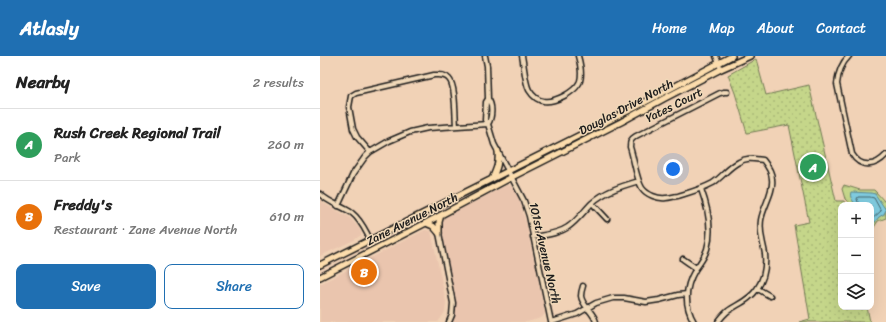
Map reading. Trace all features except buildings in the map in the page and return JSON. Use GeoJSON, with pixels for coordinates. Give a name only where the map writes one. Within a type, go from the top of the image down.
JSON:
{"type":"FeatureCollection","features":[{"type":"Feature","properties":{"kind":"main road","name":"Douglas Drive North"},"geometry":{"type":"LineString","coordinates":[[509,171],[640,105],[732,56]]}},
{"type":"Feature","properties":{"kind":"main road","name":"Douglas Drive North"},"geometry":{"type":"LineString","coordinates":[[512,177],[721,69],[750,56]]}},
{"type":"Feature","properties":{"kind":"main road"},"geometry":{"type":"LineString","coordinates":[[492,179],[498,168],[498,151]]}},
{"type":"Feature","properties":{"kind":"main road","name":"Zane Avenue North"},"geometry":{"type":"LineString","coordinates":[[320,264],[509,171]]}},
{"type":"Feature","properties":{"kind":"main road","name":"Zane Avenue North"},"geometry":{"type":"LineString","coordinates":[[320,277],[512,177]]}},
{"type":"Feature","properties":{"kind":"main road"},"geometry":{"type":"LineString","coordinates":[[439,233],[439,222],[441,215]]}},
{"type":"Feature","properties":{"kind":"main road"},"geometry":{"type":"LineString","coordinates":[[426,223],[433,226],[439,233]]}},
{"type":"Feature","properties":{"kind":"street","name":"101st Avenue North"},"geometry":{"type":"LineString","coordinates":[[485,56],[487,66],[488,99],[486,102],[485,120],[488,124],[498,151],[524,201],[529,216],[551,322]]}},
{"type":"Feature","properties":{"kind":"street"},"geometry":{"type":"LineString","coordinates":[[522,56],[528,88],[538,99],[546,102],[554,101],[570,93],[580,81],[578,56]]}},
{"type":"Feature","properties":{"kind":"street"},"geometry":{"type":"LineString","coordinates":[[716,56],[721,69]]}},
{"type":"Feature","properties":{"kind":"street"},"geometry":{"type":"LineString","coordinates":[[849,56],[839,70],[837,84],[852,154],[858,161],[869,164],[879,162],[886,155]]}},
{"type":"Feature","properties":{"kind":"street"},"geometry":{"type":"LineString","coordinates":[[370,152],[357,137],[353,129],[349,107],[351,96],[356,93],[434,75],[444,76],[449,78],[453,88],[456,126]]}},
{"type":"Feature","properties":{"kind":"street","name":"Yates Court"},"geometry":{"type":"LineString","coordinates":[[639,181],[630,147],[631,140],[636,136],[720,93],[727,92]]}},
{"type":"Feature","properties":{"kind":"street"},"geometry":{"type":"LineString","coordinates":[[338,206],[353,174],[365,157],[370,152],[389,141],[410,132],[428,128],[488,124]]}},
{"type":"Feature","properties":{"kind":"street"},"geometry":{"type":"LineString","coordinates":[[533,237],[553,234],[567,228],[603,194],[623,186],[639,181],[647,193],[660,198],[666,198],[701,189],[720,178],[739,161],[749,158],[763,160],[772,179],[772,187],[761,220],[760,230],[766,263],[763,276],[758,289],[741,304],[728,311],[718,322]]}},
{"type":"Feature","properties":{"kind":"street"},"geometry":{"type":"LineString","coordinates":[[694,322],[689,314],[687,294],[688,284],[696,268],[704,258],[708,247],[709,233],[709,218],[701,189]]}},
{"type":"Feature","properties":{"kind":"street"},"geometry":{"type":"LineString","coordinates":[[320,194],[328,201],[350,212],[356,217],[363,225],[370,239]]}},
{"type":"Feature","properties":{"kind":"street"},"geometry":{"type":"LineString","coordinates":[[592,203],[608,219]]}},
{"type":"Feature","properties":{"kind":"street"},"geometry":{"type":"LineString","coordinates":[[439,233],[453,303],[452,315],[449,322]]}},
{"type":"Feature","properties":{"kind":"street"},"geometry":{"type":"LineString","coordinates":[[683,259],[696,268]]}},
{"type":"Feature","properties":{"kind":"street"},"geometry":{"type":"LineString","coordinates":[[583,286],[581,296],[582,301],[595,318],[596,322]]}},
{"type":"Feature","properties":{"kind":"street"},"geometry":{"type":"LineString","coordinates":[[758,289],[770,296]]}},
{"type":"Feature","properties":{"kind":"street"},"geometry":{"type":"LineString","coordinates":[[551,322],[572,316],[596,303],[614,298],[624,298],[646,302],[687,294]]}},
{"type":"Feature","properties":{"kind":"shaded area"},"geometry":{"type":"Polygon","coordinates":[[[507,185],[514,188],[526,223],[545,312],[544,315],[541,318],[527,322],[454,322],[456,301],[441,221],[443,218],[507,185]]]}},
{"type":"Feature","properties":{"kind":"shaded area"},"geometry":{"type":"Polygon","coordinates":[[[320,200],[349,217],[358,227],[361,235],[354,240],[320,256],[320,200]]]}},
{"type":"Feature","properties":{"kind":"shaded area"},"geometry":{"type":"Polygon","coordinates":[[[425,230],[431,231],[446,302],[445,312],[438,322],[320,322],[320,284],[425,230]]]}},
{"type":"Feature","properties":{"kind":"green space"},"geometry":{"type":"Polygon","coordinates":[[[756,59],[766,95],[809,85],[836,201],[844,202],[838,202],[838,310],[868,310],[870,322],[799,322],[810,319],[794,225],[809,222],[789,125],[747,133],[728,75],[756,59]]]}},
{"type":"Feature","properties":{"kind":"green space"},"geometry":{"type":"Polygon","coordinates":[[[844,185],[860,190],[874,190],[884,201],[886,199],[886,218],[878,221],[874,227],[874,202],[848,202],[845,199],[842,189],[844,185]]]}},
{"type":"Feature","properties":{"kind":"water"},"geometry":{"type":"Polygon","coordinates":[[[851,192],[875,194],[886,210],[884,214],[874,223],[874,202],[854,202],[851,192]]]}},
{"type":"Feature","properties":{"kind":"place","name":"Rush Creek Regional Trail"},"geometry":{"type":"Point","coordinates":[813,167]}},
{"type":"Feature","properties":{"kind":"place","name":"Freddy's"},"geometry":{"type":"Point","coordinates":[364,272]}}]}
